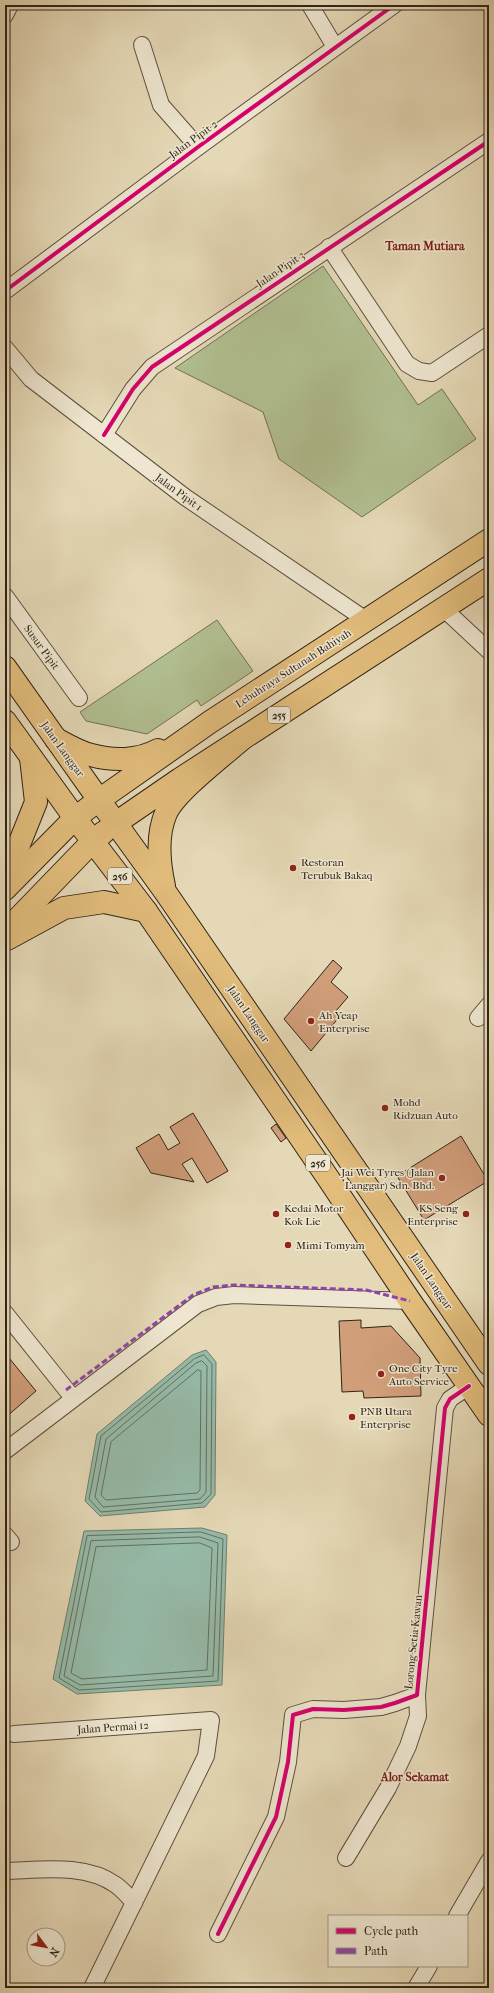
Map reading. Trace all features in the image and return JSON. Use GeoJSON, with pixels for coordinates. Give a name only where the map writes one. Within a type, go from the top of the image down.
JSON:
{"type":"FeatureCollection","features":[{"type":"Feature","properties":{"kind":"main road","name":"Lebuhraya Sultanah Bahiyah"},"geometry":{"type":"LineString","coordinates":[[5,889],[75,818],[99,800],[210,722],[489,540]]}},
{"type":"Feature","properties":{"kind":"main road"},"geometry":{"type":"LineString","coordinates":[[374,615],[415,605],[444,610],[454,580],[469,553]]}},
{"type":"Feature","properties":{"kind":"main road","name":"255"},"geometry":{"type":"LineString","coordinates":[[93,841],[116,823],[243,738],[444,610],[489,579]]}},
{"type":"Feature","properties":{"kind":"main road","name":"Jalan Langgar"},"geometry":{"type":"LineString","coordinates":[[5,667],[166,893],[489,1364]]}},
{"type":"Feature","properties":{"kind":"main road","name":"256"},"geometry":{"type":"LineString","coordinates":[[5,721],[30,758],[146,911],[489,1415]]}},
{"type":"Feature","properties":{"kind":"main road"},"geometry":{"type":"LineString","coordinates":[[55,739],[90,755],[137,759],[150,755],[210,722]]}},
{"type":"Feature","properties":{"kind":"main road"},"geometry":{"type":"LineString","coordinates":[[166,893],[160,867],[159,846],[166,813],[181,793],[243,738]]}},
{"type":"Feature","properties":{"kind":"main road"},"geometry":{"type":"LineString","coordinates":[[5,871],[18,848],[36,802],[30,758]]}},
{"type":"Feature","properties":{"kind":"main road"},"geometry":{"type":"LineString","coordinates":[[5,932],[93,841]]}},
{"type":"Feature","properties":{"kind":"main road"},"geometry":{"type":"LineString","coordinates":[[5,940],[64,908],[104,902],[146,911]]}},
{"type":"Feature","properties":{"kind":"street"},"geometry":{"type":"LineString","coordinates":[[5,14],[10,5]]}},
{"type":"Feature","properties":{"kind":"street"},"geometry":{"type":"LineString","coordinates":[[310,5],[336,47]]}},
{"type":"Feature","properties":{"kind":"street","name":"Jalan Pipit 2"},"geometry":{"type":"LineString","coordinates":[[5,291],[198,147],[394,5]]}},
{"type":"Feature","properties":{"kind":"street"},"geometry":{"type":"LineString","coordinates":[[142,45],[162,105],[198,147]]}},
{"type":"Feature","properties":{"kind":"street","name":"Jalan Pipit 3"},"geometry":{"type":"LineString","coordinates":[[104,435],[133,389],[152,367],[489,141]]}},
{"type":"Feature","properties":{"kind":"street"},"geometry":{"type":"LineString","coordinates":[[329,247],[407,364],[418,371],[432,372],[489,335]]}},
{"type":"Feature","properties":{"kind":"street","name":"Jalan Pipit 1"},"geometry":{"type":"LineString","coordinates":[[5,348],[31,379],[185,497],[374,615]]}},
{"type":"Feature","properties":{"kind":"street","name":"Susur Pipit"},"geometry":{"type":"LineString","coordinates":[[5,596],[78,698]]}},
{"type":"Feature","properties":{"kind":"street"},"geometry":{"type":"LineString","coordinates":[[444,610],[489,651]]}},
{"type":"Feature","properties":{"kind":"street"},"geometry":{"type":"LineString","coordinates":[[478,1018],[489,1005]]}},
{"type":"Feature","properties":{"kind":"street"},"geometry":{"type":"LineString","coordinates":[[5,1451],[198,1304],[216,1297],[234,1295],[410,1301]]}},
{"type":"Feature","properties":{"kind":"street"},"geometry":{"type":"LineString","coordinates":[[5,1312],[73,1398]]}},
{"type":"Feature","properties":{"kind":"street","name":"Lorong Setia Kawan"},"geometry":{"type":"LineString","coordinates":[[218,1934],[276,1817],[288,1762],[293,1715],[313,1709],[344,1710],[381,1706],[395,1703],[418,1694],[445,1408],[450,1399],[469,1386]]}},
{"type":"Feature","properties":{"kind":"street"},"geometry":{"type":"LineString","coordinates":[[346,1858],[388,1788],[408,1746],[418,1716],[418,1694]]}},
{"type":"Feature","properties":{"kind":"street","name":"Jalan Permai 12"},"geometry":{"type":"LineString","coordinates":[[14,1734],[211,1720],[206,1756],[134,1902]]}},
{"type":"Feature","properties":{"kind":"street"},"geometry":{"type":"LineString","coordinates":[[459,1915],[489,1861]]}},
{"type":"Feature","properties":{"kind":"street"},"geometry":{"type":"LineString","coordinates":[[5,1871],[74,1870],[89,1873],[117,1886],[134,1902],[92,1988]]}},
{"type":"Feature","properties":{"kind":"street"},"geometry":{"type":"LineString","coordinates":[[416,1988],[428,1967]]}},
{"type":"Feature","properties":{"kind":"shaded area"},"geometry":{"type":"Polygon","coordinates":[[[323,266],[418,405],[442,389],[476,439],[362,517],[279,459],[263,412],[175,368],[323,266]]]}},
{"type":"Feature","properties":{"kind":"shaded area"},"geometry":{"type":"Polygon","coordinates":[[[217,620],[253,671],[201,706],[197,700],[147,734],[86,721],[80,712],[217,620]]]}},
{"type":"Feature","properties":{"kind":"water"},"geometry":{"type":"Polygon","coordinates":[[[206,1350],[216,1362],[215,1495],[205,1507],[100,1516],[85,1501],[97,1434],[192,1355],[206,1350]]]}},
{"type":"Feature","properties":{"kind":"water"},"geometry":{"type":"Polygon","coordinates":[[[202,1528],[227,1535],[222,1685],[77,1694],[53,1679],[84,1531],[202,1528]]]}},
{"type":"Feature","properties":{"kind":"building"},"geometry":{"type":"Polygon","coordinates":[[[333,960],[342,968],[331,982],[348,997],[335,1012],[340,1016],[311,1051],[284,1019],[333,960]]]}},
{"type":"Feature","properties":{"kind":"building"},"geometry":{"type":"Polygon","coordinates":[[[193,1113],[228,1171],[207,1183],[192,1158],[182,1164],[194,1182],[151,1173],[136,1148],[159,1134],[168,1150],[180,1143],[170,1127],[193,1113]]]}},
{"type":"Feature","properties":{"kind":"building"},"geometry":{"type":"Polygon","coordinates":[[[276,1124],[286,1138],[281,1142],[271,1128],[276,1124]]]}},
{"type":"Feature","properties":{"kind":"building","name":"Jai Wei Tyres (Jalan Langgar) Sdn. Bhd."},"geometry":{"type":"Polygon","coordinates":[[[461,1136],[488,1181],[424,1220],[397,1176],[461,1136]]]}},
{"type":"Feature","properties":{"kind":"building","name":"One City Tyre Auto Service"},"geometry":{"type":"Polygon","coordinates":[[[361,1320],[361,1328],[391,1326],[420,1358],[421,1396],[364,1398],[363,1391],[342,1392],[339,1321],[361,1320]]]}},
{"type":"Feature","properties":{"kind":"building"},"geometry":{"type":"Polygon","coordinates":[[[5,1353],[36,1391],[5,1418],[5,1353]]]}},
{"type":"Feature","properties":{"kind":"marked path"},"geometry":{"type":"LineString","coordinates":[[66,1390],[193,1295],[213,1287],[234,1285],[366,1290],[410,1301]]}},
{"type":"Feature","properties":{"kind":"cycle path"},"geometry":{"type":"LineString","coordinates":[[5,291],[198,147],[394,5]]}},
{"type":"Feature","properties":{"kind":"cycle path"},"geometry":{"type":"LineString","coordinates":[[104,435],[133,389],[152,367],[489,141]]}},
{"type":"Feature","properties":{"kind":"cycle path"},"geometry":{"type":"LineString","coordinates":[[218,1934],[276,1817],[288,1762],[293,1715],[313,1709],[344,1710],[381,1707],[417,1695],[445,1408],[450,1399],[469,1386]]}},
{"type":"Feature","properties":{"kind":"place","name":"Restoran Terubuk Bakaq"},"geometry":{"type":"Point","coordinates":[293,868]}},
{"type":"Feature","properties":{"kind":"place","name":"Ah Yeap Enterprise"},"geometry":{"type":"Point","coordinates":[311,1021]}},
{"type":"Feature","properties":{"kind":"place","name":"Mohd Ridzuan Auto"},"geometry":{"type":"Point","coordinates":[385,1108]}},
{"type":"Feature","properties":{"kind":"place","name":"Jai Wei Tyres (Jalan Langgar) Sdn. Bhd."},"geometry":{"type":"Point","coordinates":[442,1178]}},
{"type":"Feature","properties":{"kind":"place","name":"Kedai Motor Kok Lie"},"geometry":{"type":"Point","coordinates":[276,1214]}},
{"type":"Feature","properties":{"kind":"place","name":"KS Seng Enterprise"},"geometry":{"type":"Point","coordinates":[466,1214]}},
{"type":"Feature","properties":{"kind":"place","name":"Mimi Tomyam"},"geometry":{"type":"Point","coordinates":[288,1245]}},
{"type":"Feature","properties":{"kind":"place","name":"One City Tyre Auto Service"},"geometry":{"type":"Point","coordinates":[381,1374]}},
{"type":"Feature","properties":{"kind":"place","name":"PNB Utara Enterprise"},"geometry":{"type":"Point","coordinates":[352,1417]}},
{"type":"Feature","properties":{"kind":"district","name":"Taman Mutiara"},"geometry":{"type":"Point","coordinates":[425,246]}},
{"type":"Feature","properties":{"kind":"district","name":"Alor Sekamat"},"geometry":{"type":"Point","coordinates":[415,1777]}}]}
